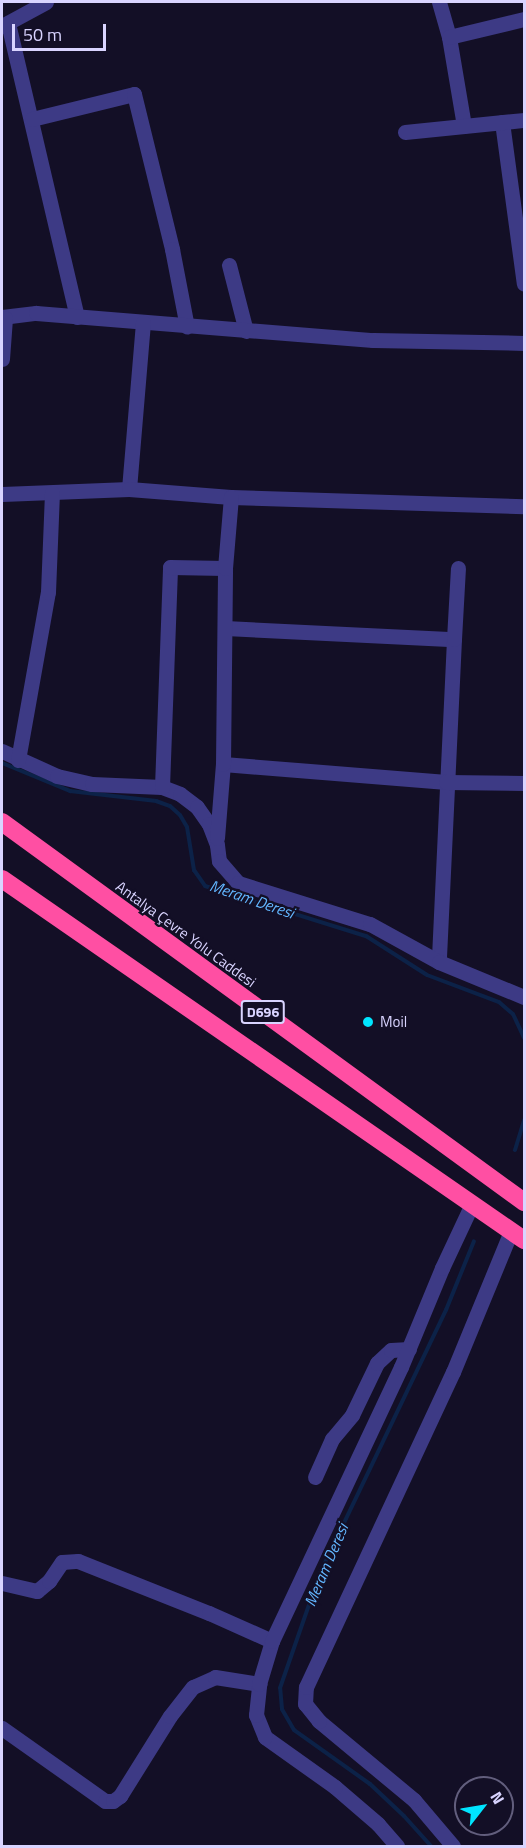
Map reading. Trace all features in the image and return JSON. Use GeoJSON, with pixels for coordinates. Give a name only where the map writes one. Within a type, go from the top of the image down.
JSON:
{"type":"FeatureCollection","features":[{"type":"Feature","properties":{"kind":"highway","name":"Antalya Çevre Yolu Caddesi"},"geometry":{"type":"LineString","coordinates":[[2,822],[525,1202]]}},
{"type":"Feature","properties":{"kind":"highway","name":"D696"},"geometry":{"type":"LineString","coordinates":[[2,879],[518,1236]]}},
{"type":"Feature","properties":{"kind":"street"},"geometry":{"type":"LineString","coordinates":[[46,2],[5,25],[32,119],[77,316]]}},
{"type":"Feature","properties":{"kind":"street"},"geometry":{"type":"LineString","coordinates":[[439,2],[449,37],[464,126]]}},
{"type":"Feature","properties":{"kind":"street"},"geometry":{"type":"LineString","coordinates":[[449,37],[525,19]]}},
{"type":"Feature","properties":{"kind":"street"},"geometry":{"type":"LineString","coordinates":[[32,119],[134,94],[172,249],[187,327]]}},
{"type":"Feature","properties":{"kind":"street"},"geometry":{"type":"LineString","coordinates":[[405,132],[525,120]]}},
{"type":"Feature","properties":{"kind":"street"},"geometry":{"type":"LineString","coordinates":[[502,122],[525,284]]}},
{"type":"Feature","properties":{"kind":"street"},"geometry":{"type":"LineString","coordinates":[[229,265],[246,331]]}},
{"type":"Feature","properties":{"kind":"street"},"geometry":{"type":"LineString","coordinates":[[2,359],[3,317],[36,313],[187,327],[373,340],[525,343]]}},
{"type":"Feature","properties":{"kind":"street"},"geometry":{"type":"LineString","coordinates":[[129,489],[143,323]]}},
{"type":"Feature","properties":{"kind":"street"},"geometry":{"type":"LineString","coordinates":[[2,494],[129,489],[231,496],[525,507]]}},
{"type":"Feature","properties":{"kind":"street"},"geometry":{"type":"LineString","coordinates":[[18,760],[48,592],[52,493]]}},
{"type":"Feature","properties":{"kind":"street"},"geometry":{"type":"LineString","coordinates":[[231,496],[225,568],[223,764],[217,845],[219,861],[238,883],[370,924],[439,962],[525,997]]}},
{"type":"Feature","properties":{"kind":"street"},"geometry":{"type":"LineString","coordinates":[[162,787],[170,567],[225,568]]}},
{"type":"Feature","properties":{"kind":"street"},"geometry":{"type":"LineString","coordinates":[[439,962],[458,568]]}},
{"type":"Feature","properties":{"kind":"street"},"geometry":{"type":"LineString","coordinates":[[225,628],[454,639]]}},
{"type":"Feature","properties":{"kind":"street"},"geometry":{"type":"LineString","coordinates":[[2,751],[57,776],[92,784],[162,787],[180,794],[197,807],[209,824],[217,845]]}},
{"type":"Feature","properties":{"kind":"street"},"geometry":{"type":"LineString","coordinates":[[223,764],[446,783],[525,783]]}},
{"type":"Feature","properties":{"kind":"street"},"geometry":{"type":"LineString","coordinates":[[397,1846],[378,1824],[335,1787],[265,1737],[256,1714],[258,1684],[272,1641],[409,1348],[442,1268],[472,1204]]}},
{"type":"Feature","properties":{"kind":"street"},"geometry":{"type":"LineString","coordinates":[[453,1846],[414,1800],[319,1721],[305,1704],[306,1688],[518,1236]]}},
{"type":"Feature","properties":{"kind":"street"},"geometry":{"type":"LineString","coordinates":[[315,1477],[332,1438],[352,1415],[377,1363],[391,1350],[409,1348]]}},
{"type":"Feature","properties":{"kind":"street"},"geometry":{"type":"LineString","coordinates":[[2,1583],[37,1591],[49,1581],[62,1562],[78,1561],[209,1612],[272,1641]]}},
{"type":"Feature","properties":{"kind":"street"},"geometry":{"type":"LineString","coordinates":[[2,1728],[105,1802],[113,1801],[120,1796],[170,1716],[193,1687],[215,1677],[258,1684]]}},
{"type":"Feature","properties":{"kind":"waterway","name":"Meram Deresi"},"geometry":{"type":"LineString","coordinates":[[2,763],[70,791],[156,801],[170,806],[180,815],[187,827],[194,870],[205,886],[366,936],[427,975],[499,1002],[513,1014],[524,1038]]}},
{"type":"Feature","properties":{"kind":"waterway","name":"Meram Deresi"},"geometry":{"type":"LineString","coordinates":[[515,1150],[524,1120]]}},
{"type":"Feature","properties":{"kind":"waterway","name":"Meram Deresi"},"geometry":{"type":"LineString","coordinates":[[431,1846],[370,1784],[294,1730],[282,1709],[280,1688],[320,1573],[446,1310],[474,1241]]}},
{"type":"Feature","properties":{"kind":"place","name":"Moil"},"geometry":{"type":"Point","coordinates":[368,1022]}}]}
